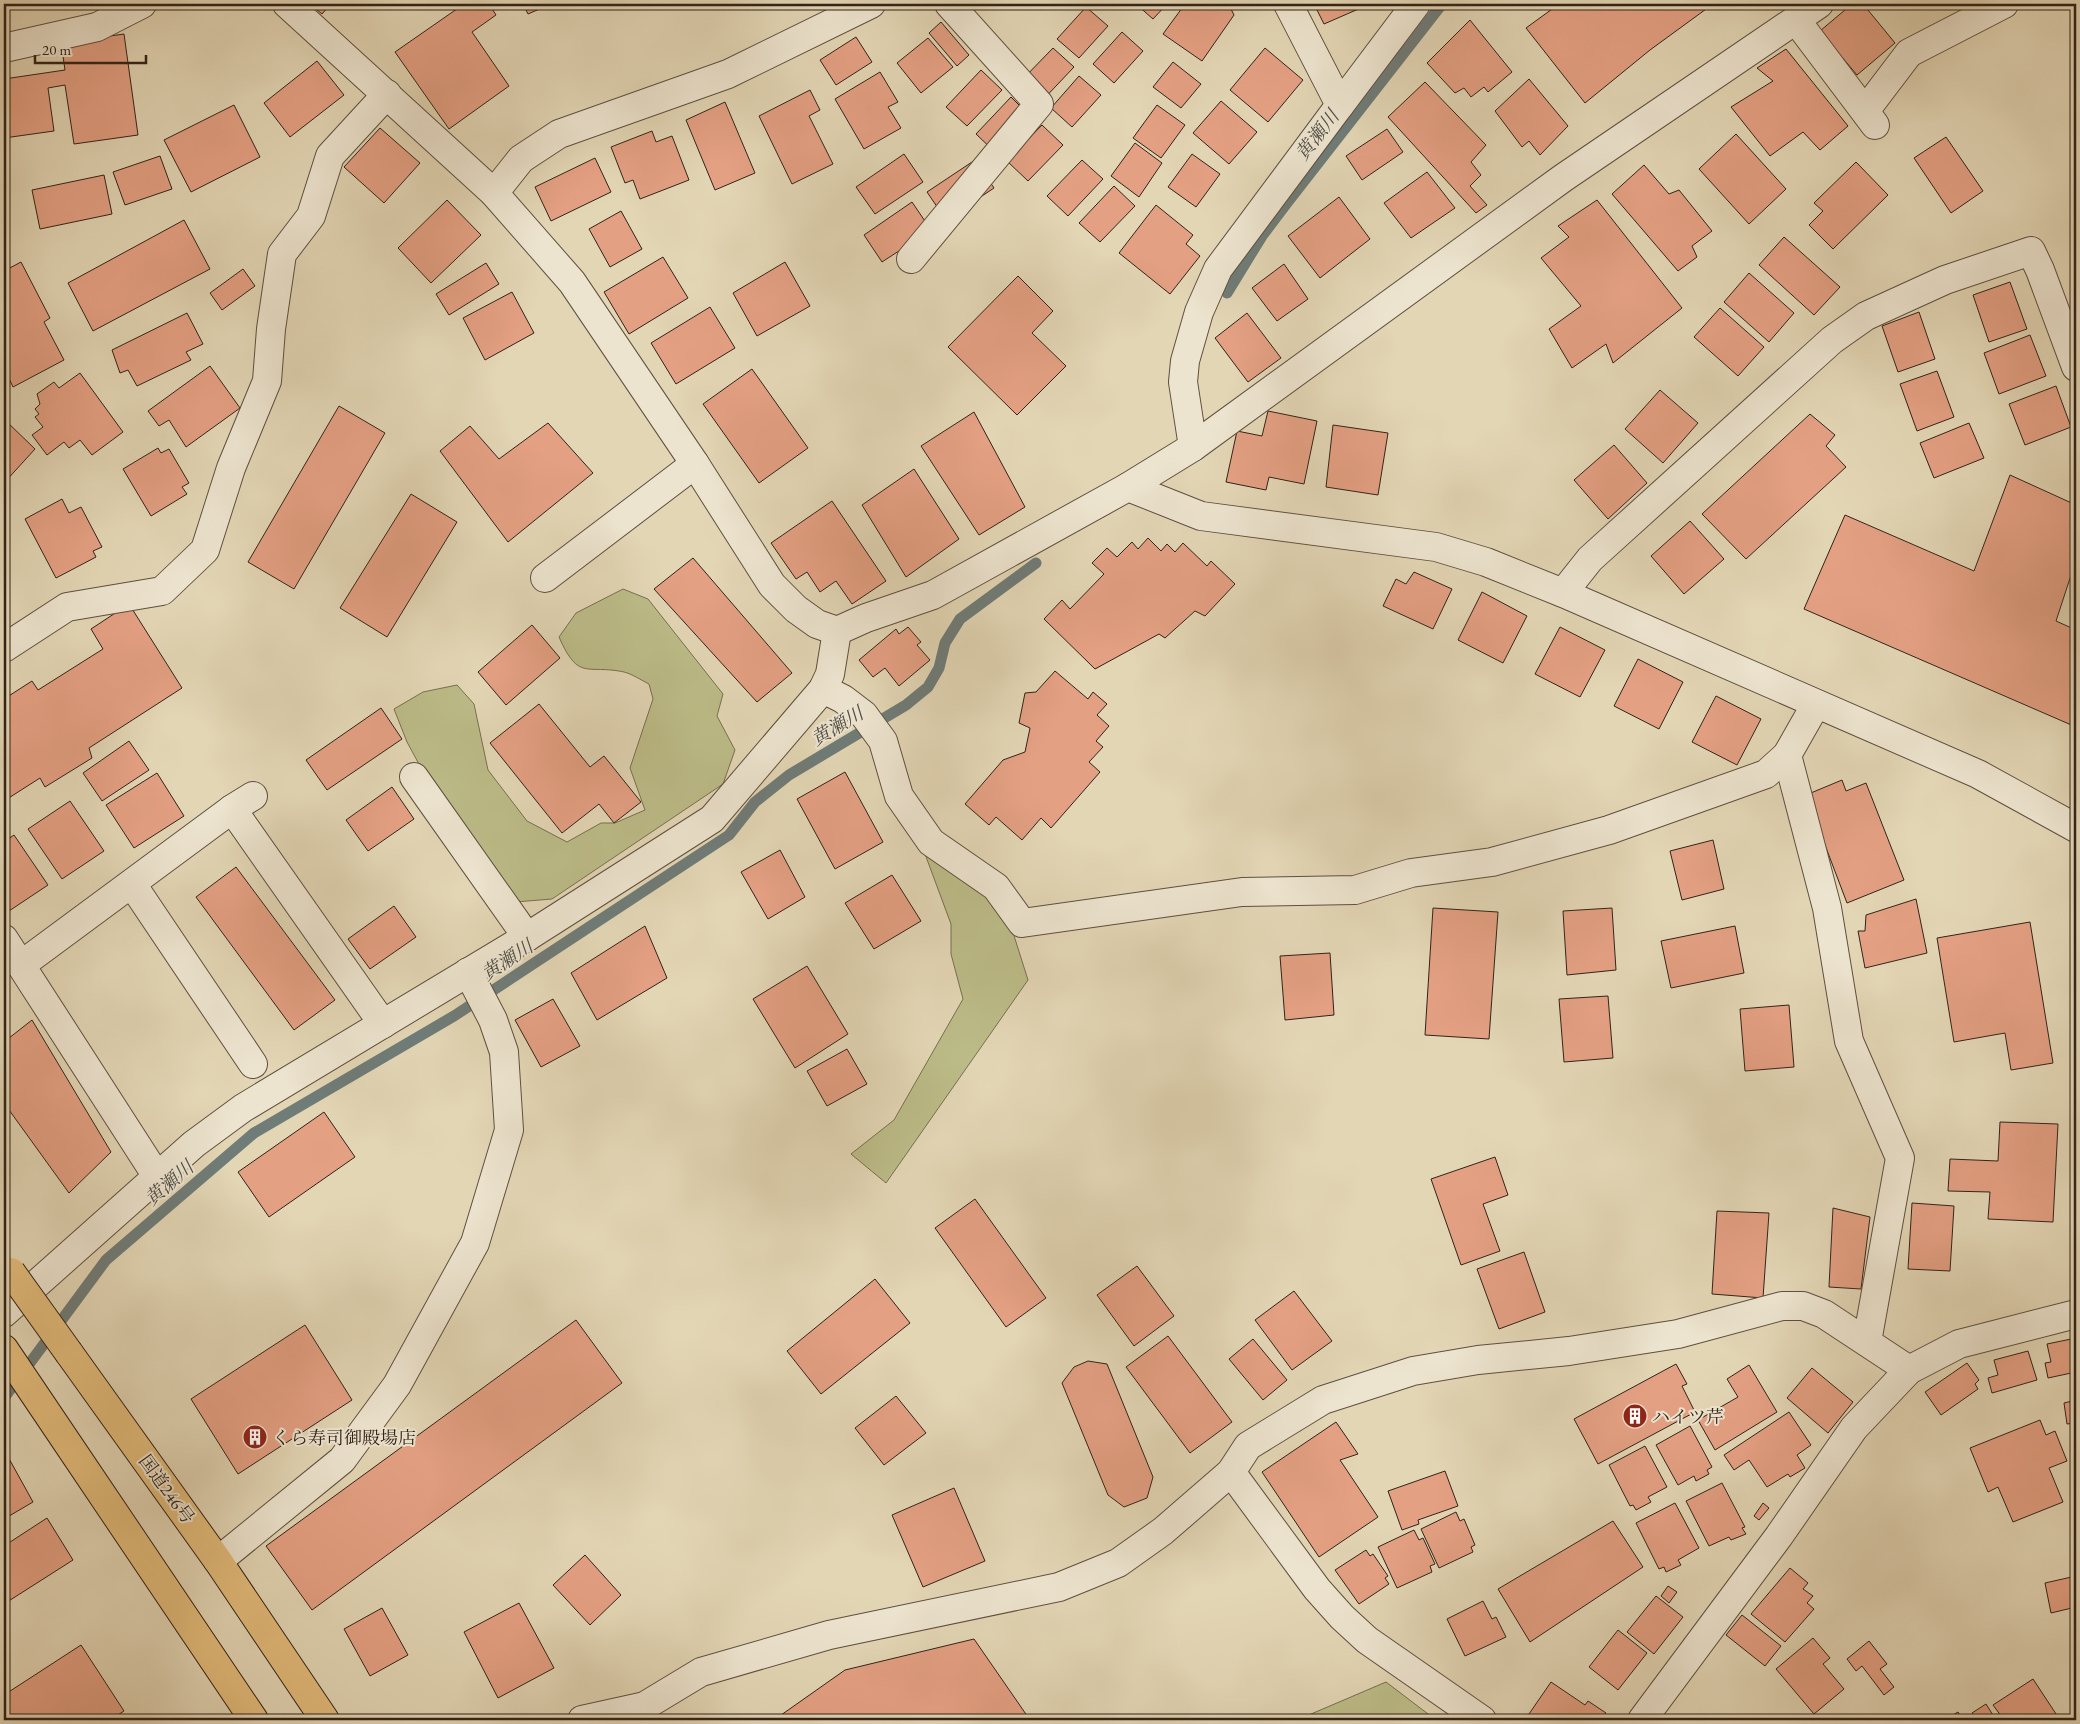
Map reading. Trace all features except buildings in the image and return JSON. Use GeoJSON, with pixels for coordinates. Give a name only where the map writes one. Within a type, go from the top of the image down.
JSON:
{"type":"FeatureCollection","features":[{"type":"Feature","properties":{"kind":"highway","name":"国道246号"},"geometry":{"type":"LineString","coordinates":[[7,1267],[218,1561],[325,1720]]}},
{"type":"Feature","properties":{"kind":"highway"},"geometry":{"type":"LineString","coordinates":[[4,1349],[254,1720]]}},
{"type":"Feature","properties":{"kind":"street"},"geometry":{"type":"LineString","coordinates":[[4,48],[97,27],[142,4]]}},
{"type":"Feature","properties":{"kind":"street"},"geometry":{"type":"LineString","coordinates":[[287,4],[494,193],[572,282],[695,464],[772,585],[796,609],[817,624],[837,631],[866,618],[933,595],[1128,487],[1193,446],[1563,178],[1820,4]]}},
{"type":"Feature","properties":{"kind":"street"},"geometry":{"type":"LineString","coordinates":[[494,193],[521,159],[559,134],[728,74],[871,4]]}},
{"type":"Feature","properties":{"kind":"street"},"geometry":{"type":"LineString","coordinates":[[912,259],[1039,104],[949,4]]}},
{"type":"Feature","properties":{"kind":"street"},"geometry":{"type":"LineString","coordinates":[[1288,4],[1340,105]]}},
{"type":"Feature","properties":{"kind":"street"},"geometry":{"type":"LineString","coordinates":[[1193,446],[1182,382],[1185,361],[1199,312],[1218,269],[1416,4]]}},
{"type":"Feature","properties":{"kind":"street"},"geometry":{"type":"LineString","coordinates":[[1796,20],[1870,118],[1909,53],[2004,4]]}},
{"type":"Feature","properties":{"kind":"street"},"geometry":{"type":"LineString","coordinates":[[4,648],[67,607],[162,591],[205,550],[231,468],[267,381],[271,329],[282,254],[311,216],[330,156],[387,94]]}},
{"type":"Feature","properties":{"kind":"street"},"geometry":{"type":"LineString","coordinates":[[1563,593],[1590,559],[1832,340],[1866,316],[1945,280],[2031,251],[2040,270],[2076,367]]}},
{"type":"Feature","properties":{"kind":"street"},"geometry":{"type":"LineString","coordinates":[[546,578],[695,464]]}},
{"type":"Feature","properties":{"kind":"street"},"geometry":{"type":"LineString","coordinates":[[1128,487],[1201,516],[1436,547],[1486,562],[1563,593],[1978,774],[2076,828]]}},
{"type":"Feature","properties":{"kind":"street"},"geometry":{"type":"LineString","coordinates":[[837,631],[830,674],[833,694],[864,715],[883,741],[898,796],[931,842],[996,887],[1022,923],[1242,892],[1355,890],[1411,873],[1492,862],[1609,830],[1699,800],[1766,774],[1787,755],[1816,704]]}},
{"type":"Feature","properties":{"kind":"street"},"geometry":{"type":"LineString","coordinates":[[4,1313],[194,1144],[243,1108],[383,1024],[471,978],[527,937],[712,819],[833,694]]}},
{"type":"Feature","properties":{"kind":"street"},"geometry":{"type":"LineString","coordinates":[[1787,755],[1827,908],[1849,1041],[1900,1158],[1867,1342]]}},
{"type":"Feature","properties":{"kind":"street"},"geometry":{"type":"LineString","coordinates":[[414,778],[527,937]]}},
{"type":"Feature","properties":{"kind":"street"},"geometry":{"type":"LineString","coordinates":[[21,965],[242,803],[383,1024]]}},
{"type":"Feature","properties":{"kind":"street"},"geometry":{"type":"LineString","coordinates":[[132,884],[253,1064]]}},
{"type":"Feature","properties":{"kind":"street"},"geometry":{"type":"LineString","coordinates":[[4,939],[158,1178]]}},
{"type":"Feature","properties":{"kind":"street"},"geometry":{"type":"LineString","coordinates":[[218,1561],[342,1460],[396,1385],[475,1243],[509,1130],[504,1052],[493,1020],[471,978]]}},
{"type":"Feature","properties":{"kind":"street"},"geometry":{"type":"LineString","coordinates":[[582,1720],[633,1713],[701,1672],[829,1635],[1059,1587],[1118,1564],[1163,1531],[1231,1472],[1248,1446],[1323,1400],[1413,1371],[1478,1360],[1569,1351],[1678,1334],[1782,1306],[1802,1306],[1824,1314],[1909,1370]]}},
{"type":"Feature","properties":{"kind":"street"},"geometry":{"type":"LineString","coordinates":[[1642,1720],[1779,1536],[1854,1428],[1909,1370],[1959,1344],[2076,1314]]}},
{"type":"Feature","properties":{"kind":"street"},"geometry":{"type":"LineString","coordinates":[[1231,1472],[1317,1589],[1342,1617],[1367,1640],[1482,1720]]}},
{"type":"Feature","properties":{"kind":"green space"},"geometry":{"type":"Polygon","coordinates":[[[623,589],[648,599],[723,694],[717,716],[735,750],[723,784],[552,899],[515,902],[440,803],[407,742],[394,709],[423,692],[457,685],[474,704],[488,770],[527,821],[567,842],[601,823],[615,823],[645,810],[630,768],[653,699],[649,684],[624,672],[578,666],[566,651],[559,637],[576,613],[623,589]]]}},
{"type":"Feature","properties":{"kind":"green space"},"geometry":{"type":"Polygon","coordinates":[[[925,854],[984,889],[1010,923],[1028,980],[886,1183],[851,1154],[894,1120],[963,999],[951,954],[951,924],[925,854]]]}},
{"type":"Feature","properties":{"kind":"green space"},"geometry":{"type":"Polygon","coordinates":[[[1386,1682],[1436,1720],[1297,1720],[1386,1682]]]}},
{"type":"Feature","properties":{"kind":"waterway","name":"黄瀬川"},"geometry":{"type":"LineString","coordinates":[[1227,293],[1262,236],[1442,4]]}},
{"type":"Feature","properties":{"kind":"waterway","name":"黄瀬川"},"geometry":{"type":"LineString","coordinates":[[4,1398],[106,1260],[254,1133],[454,1016],[729,835],[755,802],[789,775],[906,705],[928,687],[939,668],[945,643],[960,619],[1036,563]]}},
{"type":"Feature","properties":{"kind":"place","name":"ハイツ芹"},"geometry":{"type":"Point","coordinates":[1635,1416]}},
{"type":"Feature","properties":{"kind":"place","name":"くら寿司御殿場店"},"geometry":{"type":"Point","coordinates":[255,1437]}}]}
